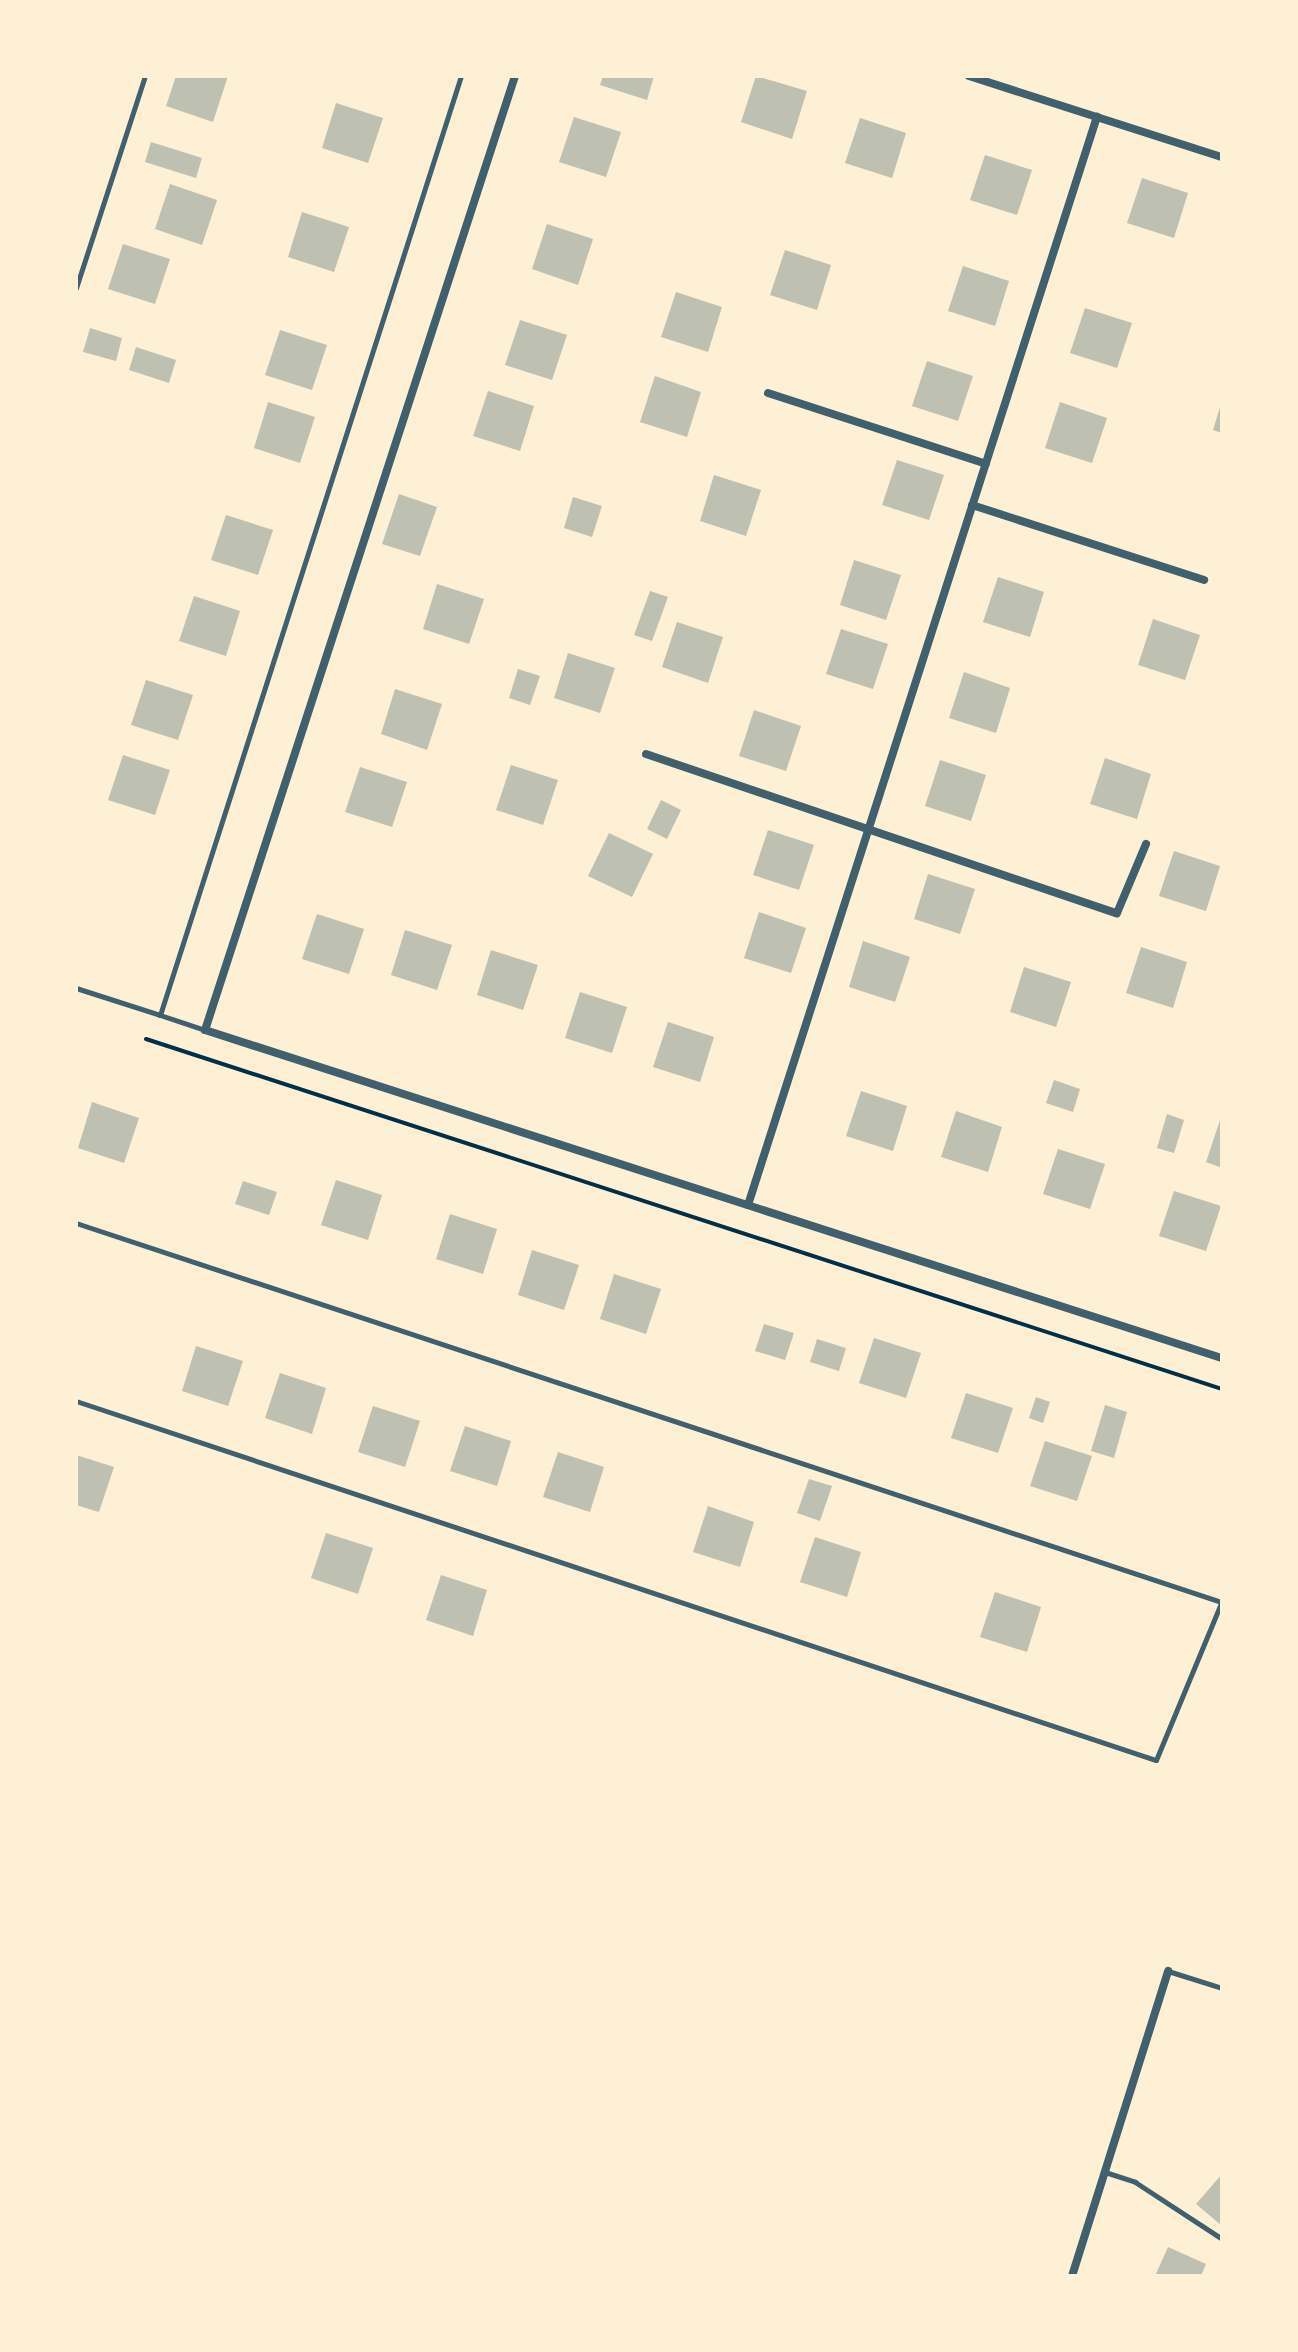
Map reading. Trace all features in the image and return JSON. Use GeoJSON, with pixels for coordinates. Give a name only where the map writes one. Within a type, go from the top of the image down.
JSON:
{"type":"FeatureCollection","features":[{"type":"Feature","properties":{"kind":"street"},"geometry":{"type":"LineString","coordinates":[[515,76],[205,1030],[1222,1358]]}},
{"type":"Feature","properties":{"kind":"street"},"geometry":{"type":"LineString","coordinates":[[969,76],[1222,157]]}},
{"type":"Feature","properties":{"kind":"street"},"geometry":{"type":"LineString","coordinates":[[748,1205],[1097,117]]}},
{"type":"Feature","properties":{"kind":"street"},"geometry":{"type":"LineString","coordinates":[[768,393],[986,464]]}},
{"type":"Feature","properties":{"kind":"street"},"geometry":{"type":"LineString","coordinates":[[972,505],[1204,580]]}},
{"type":"Feature","properties":{"kind":"street"},"geometry":{"type":"LineString","coordinates":[[646,754],[869,826],[1117,913],[1146,844]]}},
{"type":"Feature","properties":{"kind":"street"},"geometry":{"type":"LineString","coordinates":[[1072,2276],[1168,1971]]}},
{"type":"Feature","properties":{"kind":"lane"},"geometry":{"type":"LineString","coordinates":[[76,288],[145,76]]}},
{"type":"Feature","properties":{"kind":"lane"},"geometry":{"type":"LineString","coordinates":[[160,1015],[461,76]]}},
{"type":"Feature","properties":{"kind":"lane"},"geometry":{"type":"LineString","coordinates":[[76,988],[205,1030]]}},
{"type":"Feature","properties":{"kind":"lane"},"geometry":{"type":"LineString","coordinates":[[76,1223],[1222,1603],[1156,1760],[76,1401]]}},
{"type":"Feature","properties":{"kind":"lane"},"geometry":{"type":"LineString","coordinates":[[1168,1971],[1222,1988]]}},
{"type":"Feature","properties":{"kind":"lane"},"geometry":{"type":"LineString","coordinates":[[1105,2172],[1135,2182],[1222,2239]]}},
{"type":"Feature","properties":{"kind":"path"},"geometry":{"type":"LineString","coordinates":[[146,1039],[1222,1389]]}},
{"type":"Feature","properties":{"kind":"building"},"geometry":{"type":"Polygon","coordinates":[[[176,76],[228,76],[213,122],[166,106],[176,76]]]}},
{"type":"Feature","properties":{"kind":"building"},"geometry":{"type":"Polygon","coordinates":[[[603,76],[654,76],[647,100],[600,85],[603,76]]]}},
{"type":"Feature","properties":{"kind":"building"},"geometry":{"type":"Polygon","coordinates":[[[756,76],[807,91],[792,139],[741,122],[756,76]]]}},
{"type":"Feature","properties":{"kind":"building"},"geometry":{"type":"Polygon","coordinates":[[[336,103],[383,118],[368,163],[322,148],[336,103]]]}},
{"type":"Feature","properties":{"kind":"building"},"geometry":{"type":"Polygon","coordinates":[[[574,117],[621,132],[606,177],[559,162],[574,117]]]}},
{"type":"Feature","properties":{"kind":"building"},"geometry":{"type":"Polygon","coordinates":[[[860,118],[906,133],[892,178],[845,163],[860,118]]]}},
{"type":"Feature","properties":{"kind":"building"},"geometry":{"type":"Polygon","coordinates":[[[151,142],[202,158],[196,178],[145,162],[151,142]]]}},
{"type":"Feature","properties":{"kind":"building"},"geometry":{"type":"Polygon","coordinates":[[[985,155],[1032,170],[1017,215],[970,200],[985,155]]]}},
{"type":"Feature","properties":{"kind":"building"},"geometry":{"type":"Polygon","coordinates":[[[1142,178],[1188,193],[1174,238],[1127,223],[1142,178]]]}},
{"type":"Feature","properties":{"kind":"building"},"geometry":{"type":"Polygon","coordinates":[[[170,184],[217,200],[202,245],[155,229],[170,184]]]}},
{"type":"Feature","properties":{"kind":"building"},"geometry":{"type":"Polygon","coordinates":[[[302,212],[349,227],[334,272],[288,257],[302,212]]]}},
{"type":"Feature","properties":{"kind":"building"},"geometry":{"type":"Polygon","coordinates":[[[547,224],[593,239],[578,285],[532,269],[547,224]]]}},
{"type":"Feature","properties":{"kind":"building"},"geometry":{"type":"Polygon","coordinates":[[[123,244],[170,259],[155,304],[108,289],[123,244]]]}},
{"type":"Feature","properties":{"kind":"building"},"geometry":{"type":"Polygon","coordinates":[[[785,250],[831,265],[817,310],[770,295],[785,250]]]}},
{"type":"Feature","properties":{"kind":"building"},"geometry":{"type":"Polygon","coordinates":[[[963,266],[1009,281],[995,326],[948,311],[963,266]]]}},
{"type":"Feature","properties":{"kind":"building"},"geometry":{"type":"Polygon","coordinates":[[[676,292],[722,307],[708,352],[661,337],[676,292]]]}},
{"type":"Feature","properties":{"kind":"building"},"geometry":{"type":"Polygon","coordinates":[[[1085,308],[1132,323],[1117,368],[1070,353],[1085,308]]]}},
{"type":"Feature","properties":{"kind":"building"},"geometry":{"type":"Polygon","coordinates":[[[520,320],[567,335],[552,380],[505,365],[520,320]]]}},
{"type":"Feature","properties":{"kind":"building"},"geometry":{"type":"Polygon","coordinates":[[[90,328],[122,338],[116,361],[83,352],[90,328]]]}},
{"type":"Feature","properties":{"kind":"building"},"geometry":{"type":"Polygon","coordinates":[[[280,330],[327,345],[312,390],[265,375],[280,330]]]}},
{"type":"Feature","properties":{"kind":"building"},"geometry":{"type":"Polygon","coordinates":[[[136,347],[176,360],[169,383],[129,370],[136,347]]]}},
{"type":"Feature","properties":{"kind":"building"},"geometry":{"type":"Polygon","coordinates":[[[927,361],[973,376],[958,421],[912,406],[927,361]]]}},
{"type":"Feature","properties":{"kind":"building"},"geometry":{"type":"Polygon","coordinates":[[[655,376],[701,392],[687,437],[640,422],[655,376]]]}},
{"type":"Feature","properties":{"kind":"building"},"geometry":{"type":"Polygon","coordinates":[[[488,391],[534,406],[520,451],[473,436],[488,391]]]}},
{"type":"Feature","properties":{"kind":"building"},"geometry":{"type":"Polygon","coordinates":[[[268,402],[315,417],[300,463],[254,448],[268,402]]]}},
{"type":"Feature","properties":{"kind":"building"},"geometry":{"type":"Polygon","coordinates":[[[1060,402],[1107,418],[1092,463],[1045,448],[1060,402]]]}},
{"type":"Feature","properties":{"kind":"building"},"geometry":{"type":"Polygon","coordinates":[[[1222,404],[1222,433],[1213,430],[1222,404]]]}},
{"type":"Feature","properties":{"kind":"building"},"geometry":{"type":"Polygon","coordinates":[[[897,460],[944,475],[929,520],[882,505],[897,460]]]}},
{"type":"Feature","properties":{"kind":"building"},"geometry":{"type":"Polygon","coordinates":[[[714,475],[761,490],[746,536],[700,521],[714,475]]]}},
{"type":"Feature","properties":{"kind":"building"},"geometry":{"type":"Polygon","coordinates":[[[399,494],[437,507],[420,556],[382,544],[399,494]]]}},
{"type":"Feature","properties":{"kind":"building"},"geometry":{"type":"Polygon","coordinates":[[[573,497],[602,506],[592,537],[564,528],[573,497]]]}},
{"type":"Feature","properties":{"kind":"building"},"geometry":{"type":"Polygon","coordinates":[[[226,515],[273,530],[258,575],[211,560],[226,515]]]}},
{"type":"Feature","properties":{"kind":"building"},"geometry":{"type":"Polygon","coordinates":[[[854,560],[901,575],[886,620],[840,605],[854,560]]]}},
{"type":"Feature","properties":{"kind":"building"},"geometry":{"type":"Polygon","coordinates":[[[998,577],[1044,592],[1030,637],[983,622],[998,577]]]}},
{"type":"Feature","properties":{"kind":"building"},"geometry":{"type":"Polygon","coordinates":[[[437,584],[484,599],[469,644],[423,629],[437,584]]]}},
{"type":"Feature","properties":{"kind":"building"},"geometry":{"type":"Polygon","coordinates":[[[650,591],[668,597],[652,641],[634,635],[650,591]]]}},
{"type":"Feature","properties":{"kind":"building"},"geometry":{"type":"Polygon","coordinates":[[[194,596],[240,611],[226,656],[179,641],[194,596]]]}},
{"type":"Feature","properties":{"kind":"building"},"geometry":{"type":"Polygon","coordinates":[[[1153,619],[1200,635],[1185,680],[1138,665],[1153,619]]]}},
{"type":"Feature","properties":{"kind":"building"},"geometry":{"type":"Polygon","coordinates":[[[677,622],[723,637],[708,683],[662,667],[677,622]]]}},
{"type":"Feature","properties":{"kind":"building"},"geometry":{"type":"Polygon","coordinates":[[[841,629],[888,644],[873,689],[826,674],[841,629]]]}},
{"type":"Feature","properties":{"kind":"building"},"geometry":{"type":"Polygon","coordinates":[[[568,653],[615,668],[600,713],[554,698],[568,653]]]}},
{"type":"Feature","properties":{"kind":"building"},"geometry":{"type":"Polygon","coordinates":[[[518,669],[540,676],[530,705],[509,698],[518,669]]]}},
{"type":"Feature","properties":{"kind":"building"},"geometry":{"type":"Polygon","coordinates":[[[964,672],[1010,688],[996,733],[949,718],[964,672]]]}},
{"type":"Feature","properties":{"kind":"building"},"geometry":{"type":"Polygon","coordinates":[[[146,680],[193,695],[178,740],[131,725],[146,680]]]}},
{"type":"Feature","properties":{"kind":"building"},"geometry":{"type":"Polygon","coordinates":[[[395,689],[442,704],[427,750],[381,734],[395,689]]]}},
{"type":"Feature","properties":{"kind":"building"},"geometry":{"type":"Polygon","coordinates":[[[754,710],[801,726],[786,771],[739,756],[754,710]]]}},
{"type":"Feature","properties":{"kind":"building"},"geometry":{"type":"Polygon","coordinates":[[[123,755],[170,770],[155,815],[108,800],[123,755]]]}},
{"type":"Feature","properties":{"kind":"building"},"geometry":{"type":"Polygon","coordinates":[[[1105,758],[1151,774],[1137,819],[1090,804],[1105,758]]]}},
{"type":"Feature","properties":{"kind":"building"},"geometry":{"type":"Polygon","coordinates":[[[940,760],[986,775],[971,821],[925,806],[940,760]]]}},
{"type":"Feature","properties":{"kind":"building"},"geometry":{"type":"Polygon","coordinates":[[[511,765],[558,780],[543,825],[496,810],[511,765]]]}},
{"type":"Feature","properties":{"kind":"building"},"geometry":{"type":"Polygon","coordinates":[[[360,767],[407,782],[392,827],[345,812],[360,767]]]}},
{"type":"Feature","properties":{"kind":"building"},"geometry":{"type":"Polygon","coordinates":[[[661,800],[681,810],[667,839],[647,829],[661,800]]]}},
{"type":"Feature","properties":{"kind":"building"},"geometry":{"type":"Polygon","coordinates":[[[768,830],[814,845],[799,890],[753,875],[768,830]]]}},
{"type":"Feature","properties":{"kind":"building"},"geometry":{"type":"Polygon","coordinates":[[[609,833],[653,854],[632,897],[588,876],[609,833]]]}},
{"type":"Feature","properties":{"kind":"building"},"geometry":{"type":"Polygon","coordinates":[[[1174,851],[1220,866],[1206,911],[1159,896],[1174,851]]]}},
{"type":"Feature","properties":{"kind":"building"},"geometry":{"type":"Polygon","coordinates":[[[928,874],[975,889],[960,934],[914,919],[928,874]]]}},
{"type":"Feature","properties":{"kind":"building"},"geometry":{"type":"Polygon","coordinates":[[[759,912],[806,928],[791,973],[744,958],[759,912]]]}},
{"type":"Feature","properties":{"kind":"building"},"geometry":{"type":"Polygon","coordinates":[[[317,914],[364,929],[349,974],[302,959],[317,914]]]}},
{"type":"Feature","properties":{"kind":"building"},"geometry":{"type":"Polygon","coordinates":[[[405,930],[452,945],[437,990],[391,975],[405,930]]]}},
{"type":"Feature","properties":{"kind":"building"},"geometry":{"type":"Polygon","coordinates":[[[863,941],[910,957],[895,1002],[849,987],[863,941]]]}},
{"type":"Feature","properties":{"kind":"building"},"geometry":{"type":"Polygon","coordinates":[[[1141,947],[1187,962],[1173,1008],[1126,993],[1141,947]]]}},
{"type":"Feature","properties":{"kind":"building"},"geometry":{"type":"Polygon","coordinates":[[[491,950],[538,965],[523,1010],[477,995],[491,950]]]}},
{"type":"Feature","properties":{"kind":"building"},"geometry":{"type":"Polygon","coordinates":[[[1024,967],[1071,982],[1056,1027],[1010,1012],[1024,967]]]}},
{"type":"Feature","properties":{"kind":"building"},"geometry":{"type":"Polygon","coordinates":[[[580,992],[627,1007],[612,1053],[565,1038],[580,992]]]}},
{"type":"Feature","properties":{"kind":"building"},"geometry":{"type":"Polygon","coordinates":[[[668,1022],[714,1037],[700,1082],[653,1067],[668,1022]]]}},
{"type":"Feature","properties":{"kind":"building"},"geometry":{"type":"Polygon","coordinates":[[[1054,1080],[1080,1089],[1073,1112],[1046,1103],[1054,1080]]]}},
{"type":"Feature","properties":{"kind":"building"},"geometry":{"type":"Polygon","coordinates":[[[861,1091],[907,1106],[893,1151],[846,1136],[861,1091]]]}},
{"type":"Feature","properties":{"kind":"building"},"geometry":{"type":"Polygon","coordinates":[[[92,1102],[139,1118],[124,1163],[78,1148],[92,1102]]]}},
{"type":"Feature","properties":{"kind":"building"},"geometry":{"type":"Polygon","coordinates":[[[956,1111],[1002,1127],[988,1172],[941,1157],[956,1111]]]}},
{"type":"Feature","properties":{"kind":"building"},"geometry":{"type":"Polygon","coordinates":[[[1167,1114],[1184,1120],[1174,1153],[1157,1148],[1167,1114]]]}},
{"type":"Feature","properties":{"kind":"building"},"geometry":{"type":"Polygon","coordinates":[[[1222,1114],[1222,1168],[1206,1162],[1222,1114]]]}},
{"type":"Feature","properties":{"kind":"building"},"geometry":{"type":"Polygon","coordinates":[[[1058,1149],[1105,1164],[1090,1209],[1043,1194],[1058,1149]]]}},
{"type":"Feature","properties":{"kind":"building"},"geometry":{"type":"Polygon","coordinates":[[[336,1180],[382,1195],[368,1240],[321,1225],[336,1180]]]}},
{"type":"Feature","properties":{"kind":"building"},"geometry":{"type":"Polygon","coordinates":[[[243,1181],[277,1192],[269,1215],[235,1204],[243,1181]]]}},
{"type":"Feature","properties":{"kind":"building"},"geometry":{"type":"Polygon","coordinates":[[[1174,1191],[1221,1206],[1206,1251],[1159,1236],[1174,1191]]]}},
{"type":"Feature","properties":{"kind":"building"},"geometry":{"type":"Polygon","coordinates":[[[450,1214],[497,1229],[483,1274],[436,1259],[450,1214]]]}},
{"type":"Feature","properties":{"kind":"building"},"geometry":{"type":"Polygon","coordinates":[[[532,1250],[579,1265],[564,1310],[518,1295],[532,1250]]]}},
{"type":"Feature","properties":{"kind":"building"},"geometry":{"type":"Polygon","coordinates":[[[614,1274],[661,1289],[646,1334],[600,1319],[614,1274]]]}},
{"type":"Feature","properties":{"kind":"building"},"geometry":{"type":"Polygon","coordinates":[[[764,1324],[794,1333],[785,1360],[755,1351],[764,1324]]]}},
{"type":"Feature","properties":{"kind":"building"},"geometry":{"type":"Polygon","coordinates":[[[874,1338],[921,1353],[906,1398],[859,1383],[874,1338]]]}},
{"type":"Feature","properties":{"kind":"building"},"geometry":{"type":"Polygon","coordinates":[[[817,1339],[846,1348],[839,1371],[810,1362],[817,1339]]]}},
{"type":"Feature","properties":{"kind":"building"},"geometry":{"type":"Polygon","coordinates":[[[196,1346],[243,1361],[228,1406],[182,1391],[196,1346]]]}},
{"type":"Feature","properties":{"kind":"building"},"geometry":{"type":"Polygon","coordinates":[[[280,1373],[326,1388],[312,1434],[265,1418],[280,1373]]]}},
{"type":"Feature","properties":{"kind":"building"},"geometry":{"type":"Polygon","coordinates":[[[966,1393],[1013,1408],[998,1453],[951,1438],[966,1393]]]}},
{"type":"Feature","properties":{"kind":"building"},"geometry":{"type":"Polygon","coordinates":[[[1036,1397],[1050,1402],[1043,1423],[1029,1418],[1036,1397]]]}},
{"type":"Feature","properties":{"kind":"building"},"geometry":{"type":"Polygon","coordinates":[[[1105,1405],[1127,1412],[1114,1458],[1091,1451],[1105,1405]]]}},
{"type":"Feature","properties":{"kind":"building"},"geometry":{"type":"Polygon","coordinates":[[[373,1406],[420,1421],[405,1467],[358,1452],[373,1406]]]}},
{"type":"Feature","properties":{"kind":"building"},"geometry":{"type":"Polygon","coordinates":[[[465,1426],[511,1441],[497,1486],[450,1471],[465,1426]]]}},
{"type":"Feature","properties":{"kind":"building"},"geometry":{"type":"Polygon","coordinates":[[[1045,1441],[1092,1456],[1077,1501],[1030,1486],[1045,1441]]]}},
{"type":"Feature","properties":{"kind":"building"},"geometry":{"type":"Polygon","coordinates":[[[558,1452],[604,1467],[590,1512],[543,1497],[558,1452]]]}},
{"type":"Feature","properties":{"kind":"building"},"geometry":{"type":"Polygon","coordinates":[[[76,1455],[114,1467],[99,1512],[76,1505],[76,1455]]]}},
{"type":"Feature","properties":{"kind":"building"},"geometry":{"type":"Polygon","coordinates":[[[809,1479],[832,1486],[820,1521],[797,1513],[809,1479]]]}},
{"type":"Feature","properties":{"kind":"building"},"geometry":{"type":"Polygon","coordinates":[[[708,1506],[754,1522],[740,1567],[693,1552],[708,1506]]]}},
{"type":"Feature","properties":{"kind":"building"},"geometry":{"type":"Polygon","coordinates":[[[326,1533],[373,1548],[358,1594],[311,1578],[326,1533]]]}},
{"type":"Feature","properties":{"kind":"building"},"geometry":{"type":"Polygon","coordinates":[[[815,1537],[861,1552],[847,1597],[800,1582],[815,1537]]]}},
{"type":"Feature","properties":{"kind":"building"},"geometry":{"type":"Polygon","coordinates":[[[441,1575],[487,1590],[473,1636],[426,1620],[441,1575]]]}},
{"type":"Feature","properties":{"kind":"building"},"geometry":{"type":"Polygon","coordinates":[[[995,1592],[1041,1607],[1027,1652],[980,1637],[995,1592]]]}},
{"type":"Feature","properties":{"kind":"building"},"geometry":{"type":"Polygon","coordinates":[[[1222,2174],[1222,2226],[1196,2204],[1222,2174]]]}},
{"type":"Feature","properties":{"kind":"building"},"geometry":{"type":"Polygon","coordinates":[[[1168,2247],[1206,2264],[1201,2276],[1155,2276],[1168,2247]]]}}]}
